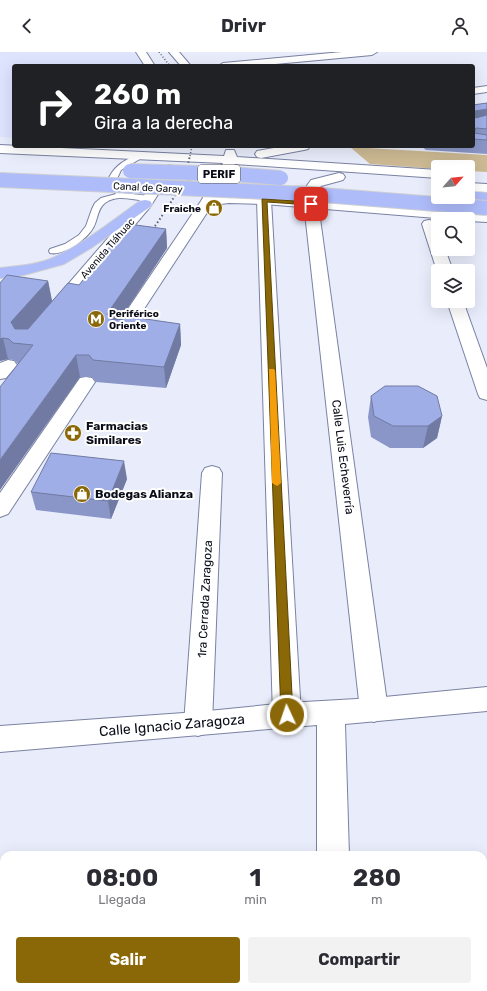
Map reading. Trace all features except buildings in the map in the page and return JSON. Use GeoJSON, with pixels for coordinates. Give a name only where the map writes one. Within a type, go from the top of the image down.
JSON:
{"type":"FeatureCollection","features":[{"type":"Feature","properties":{"kind":"highway","name":"Canal de Garay"},"geometry":{"type":"LineString","coordinates":[[101,169],[232,174],[353,184]]}},
{"type":"Feature","properties":{"kind":"highway","name":"Canal de Garay"},"geometry":{"type":"LineString","coordinates":[[0,180],[310,194],[487,208]]}},
{"type":"Feature","properties":{"kind":"highway"},"geometry":{"type":"LineString","coordinates":[[0,185],[20,181]]}},
{"type":"Feature","properties":{"kind":"highway"},"geometry":{"type":"LineString","coordinates":[[407,189],[431,191]]}},
{"type":"Feature","properties":{"kind":"highway"},"geometry":{"type":"LineString","coordinates":[[475,196],[487,197]]}},
{"type":"Feature","properties":{"kind":"highway"},"geometry":{"type":"LineString","coordinates":[[0,273],[24,270],[59,261],[86,245],[148,201]]}},
{"type":"Feature","properties":{"kind":"main road"},"geometry":{"type":"LineString","coordinates":[[141,52],[149,64]]}},
{"type":"Feature","properties":{"kind":"main road"},"geometry":{"type":"LineString","coordinates":[[174,52],[184,64]]}},
{"type":"Feature","properties":{"kind":"main road"},"geometry":{"type":"LineString","coordinates":[[244,64],[372,52]]}},
{"type":"Feature","properties":{"kind":"main road"},"geometry":{"type":"LineString","coordinates":[[475,91],[487,89]]}},
{"type":"Feature","properties":{"kind":"main road"},"geometry":{"type":"LineString","coordinates":[[119,334],[208,201],[229,164],[229,148]]}},
{"type":"Feature","properties":{"kind":"main road"},"geometry":{"type":"LineString","coordinates":[[161,182],[296,148]]}},
{"type":"Feature","properties":{"kind":"main road"},"geometry":{"type":"LineString","coordinates":[[0,149],[141,156],[177,152],[229,164],[339,177],[431,184]]}},
{"type":"Feature","properties":{"kind":"main road","name":"Avenida Tláhuac"},"geometry":{"type":"LineString","coordinates":[[46,320],[148,201],[161,182],[177,152]]}},
{"type":"Feature","properties":{"kind":"main road"},"geometry":{"type":"LineString","coordinates":[[229,164],[431,174]]}},
{"type":"Feature","properties":{"kind":"main road"},"geometry":{"type":"LineString","coordinates":[[319,204],[310,191],[316,183],[339,177]]}},
{"type":"Feature","properties":{"kind":"main road"},"geometry":{"type":"LineString","coordinates":[[475,177],[487,178]]}},
{"type":"Feature","properties":{"kind":"main road"},"geometry":{"type":"LineString","coordinates":[[475,187],[487,188]]}},
{"type":"Feature","properties":{"kind":"main road"},"geometry":{"type":"LineString","coordinates":[[208,201],[229,199],[264,200],[487,218]]}},
{"type":"Feature","properties":{"kind":"main road"},"geometry":{"type":"LineString","coordinates":[[264,200],[287,715]]}},
{"type":"Feature","properties":{"kind":"main road","name":"Calle Luis Echeverría"},"geometry":{"type":"LineString","coordinates":[[319,204],[374,710]]}},
{"type":"Feature","properties":{"kind":"main road"},"geometry":{"type":"LineString","coordinates":[[429,224],[443,264]]}},
{"type":"Feature","properties":{"kind":"main road"},"geometry":{"type":"LineString","coordinates":[[458,308],[487,394]]}},
{"type":"Feature","properties":{"kind":"main road"},"geometry":{"type":"LineString","coordinates":[[0,509],[86,382]]}},
{"type":"Feature","properties":{"kind":"main road","name":"1ra Cerrada Zaragoza"},"geometry":{"type":"LineString","coordinates":[[198,724],[212,473]]}},
{"type":"Feature","properties":{"kind":"main road","name":"Calle Ignacio Zaragoza"},"geometry":{"type":"LineString","coordinates":[[0,739],[198,724],[287,715],[374,710],[487,699]]}},
{"type":"Feature","properties":{"kind":"main road"},"geometry":{"type":"LineString","coordinates":[[331,713],[333,851]]}},
{"type":"Feature","properties":{"kind":"lane"},"geometry":{"type":"LineString","coordinates":[[121,195],[111,183],[114,173],[124,164],[141,156]]}},
{"type":"Feature","properties":{"kind":"lane"},"geometry":{"type":"LineString","coordinates":[[53,251],[70,246],[85,233],[93,221],[94,211],[98,204],[107,198],[121,195],[148,201]]}},
{"type":"Feature","properties":{"kind":"shaded area"},"geometry":{"type":"Polygon","coordinates":[[[0,52],[134,52],[142,64],[12,64],[12,138],[0,137],[0,52]]]}},
{"type":"Feature","properties":{"kind":"shaded area"},"geometry":{"type":"Polygon","coordinates":[[[351,148],[487,155],[487,172],[475,171],[475,160],[431,160],[431,168],[370,164],[351,148]]]}},
{"type":"Feature","properties":{"kind":"railway"},"geometry":{"type":"LineString","coordinates":[[159,52],[168,64]]}},
{"type":"Feature","properties":{"kind":"railway"},"geometry":{"type":"LineString","coordinates":[[190,156],[192,148]]}},
{"type":"Feature","properties":{"kind":"railway"},"geometry":{"type":"LineString","coordinates":[[148,236],[174,198],[183,178],[190,155]]}},
{"type":"Feature","properties":{"kind":"slow traffic"},"geometry":{"type":"LineString","coordinates":[[272,371],[277,483]]}},
{"type":"Feature","properties":{"kind":"place","name":"Fraiche"},"geometry":{"type":"Point","coordinates":[214,208]}},
{"type":"Feature","properties":{"kind":"place","name":"Periférico Oriente"},"geometry":{"type":"Point","coordinates":[96,319]}},
{"type":"Feature","properties":{"kind":"place","name":"Farmacias Similares"},"geometry":{"type":"Point","coordinates":[73,433]}},
{"type":"Feature","properties":{"kind":"place","name":"Bodegas Alianza"},"geometry":{"type":"Point","coordinates":[82,494]}},
{"type":"Feature","properties":{"kind":"route"},"geometry":{"type":"LineString","coordinates":[[287,715],[264,200],[311,204]]}}]}
